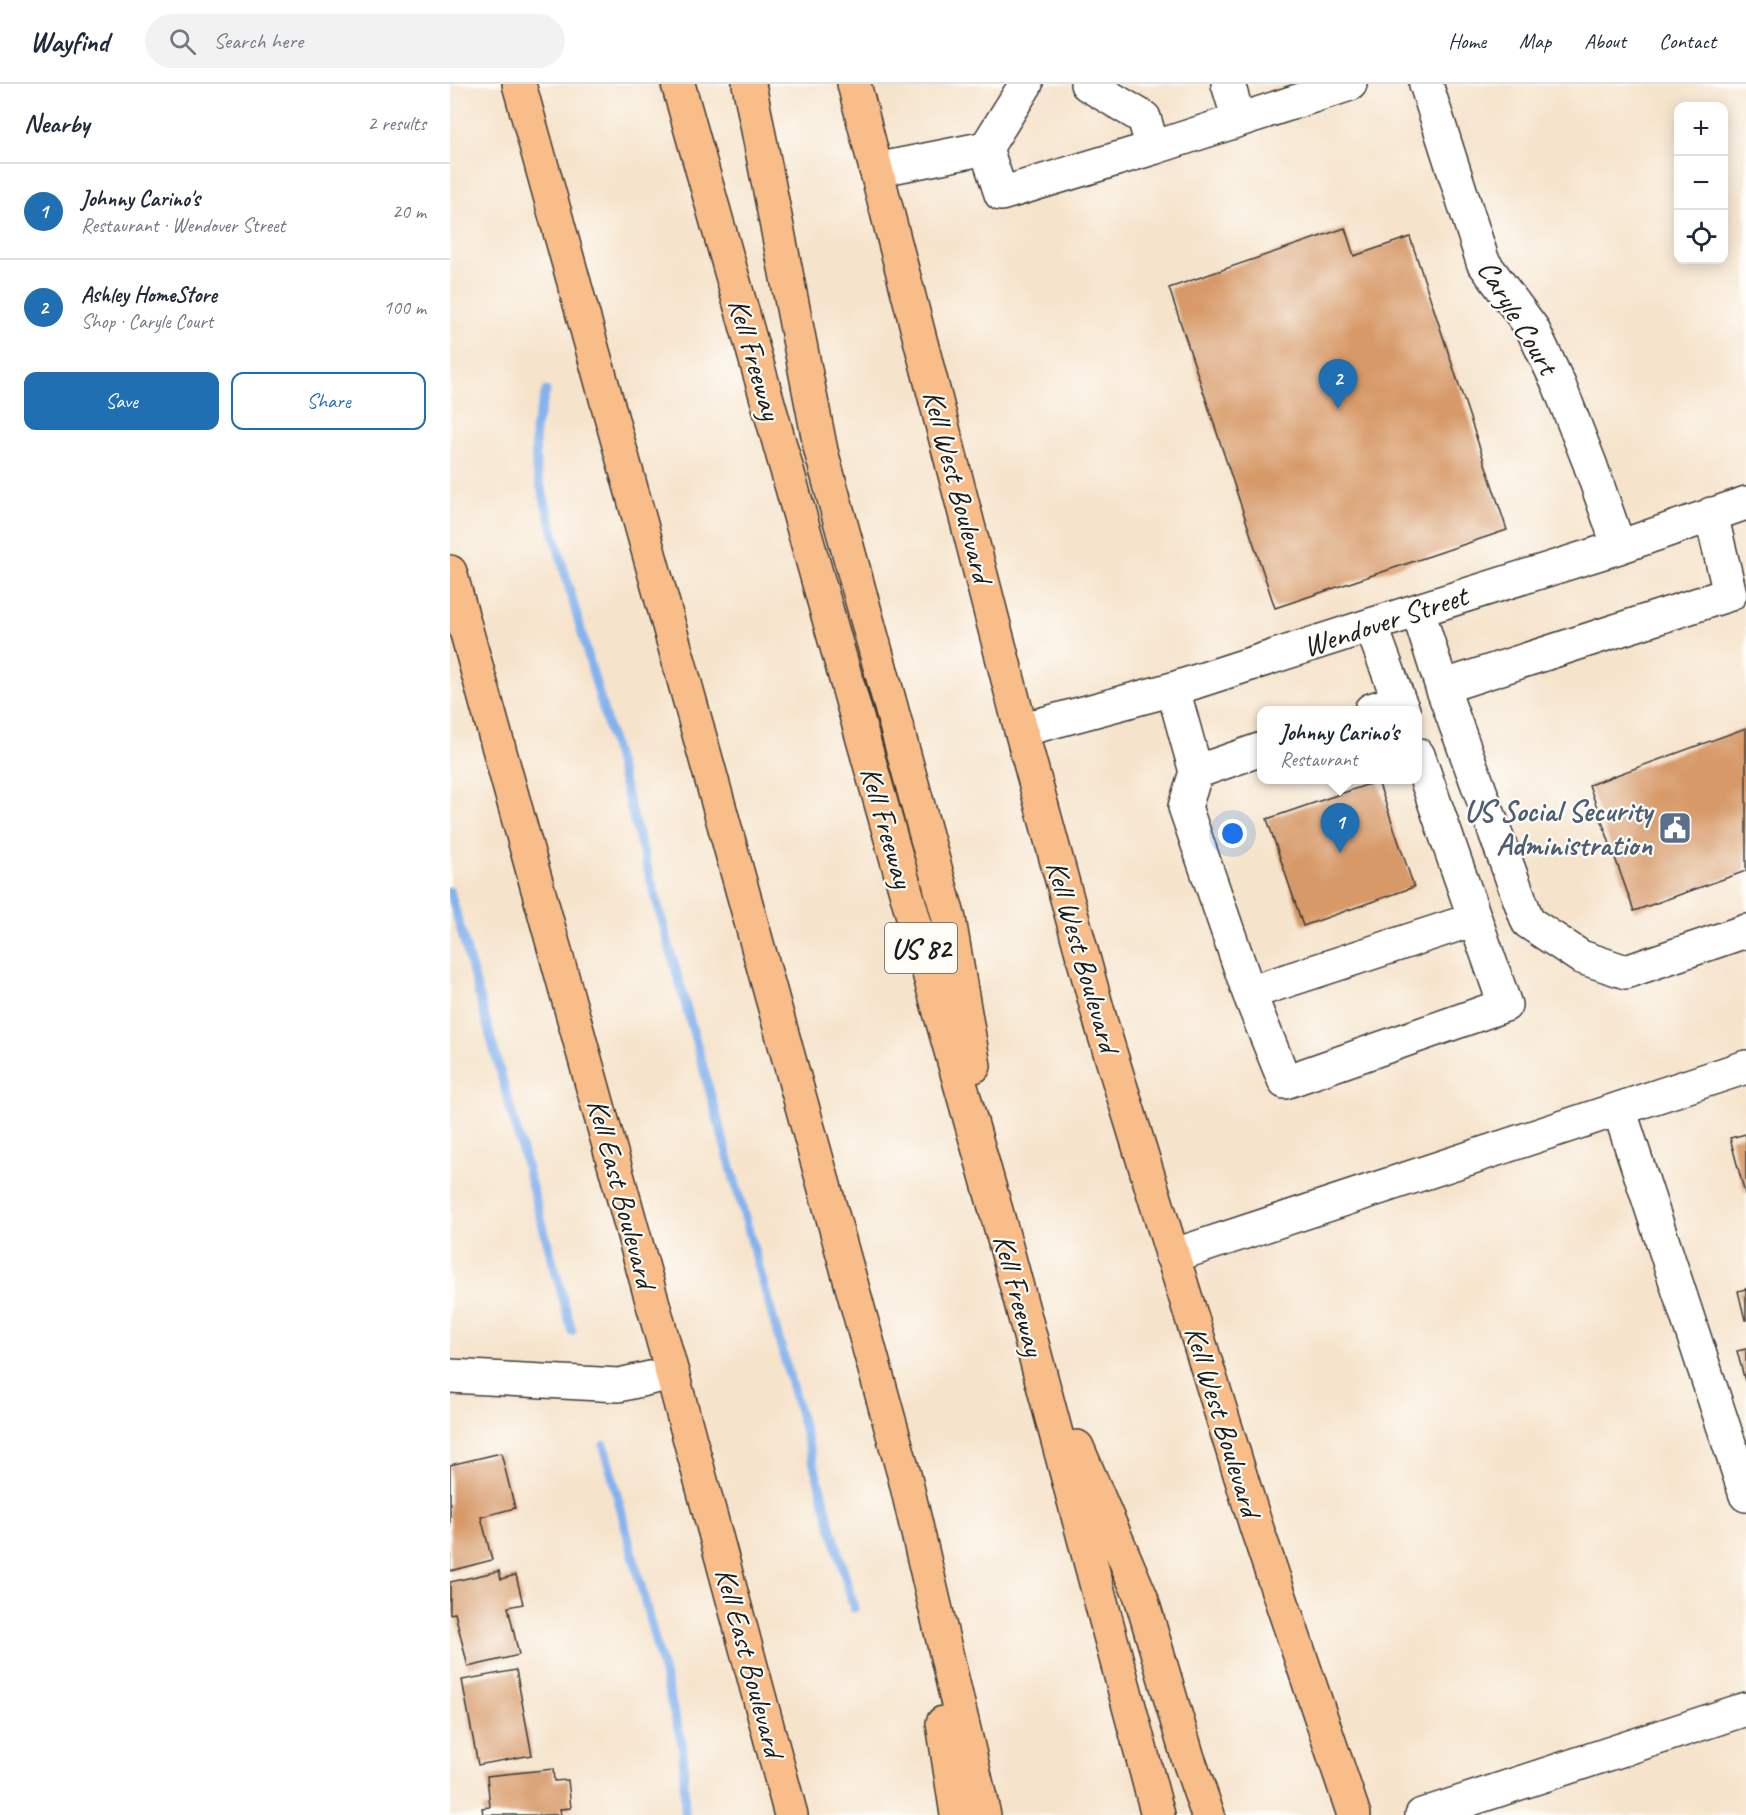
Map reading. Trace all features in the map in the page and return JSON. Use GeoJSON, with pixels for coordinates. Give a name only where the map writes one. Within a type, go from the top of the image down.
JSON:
{"type":"FeatureCollection","features":[{"type":"Feature","properties":{"kind":"main road"},"geometry":{"type":"LineString","coordinates":[[519,84],[905,1478],[984,1815]]}},
{"type":"Feature","properties":{"kind":"main road","name":"Kell Freeway"},"geometry":{"type":"LineString","coordinates":[[678,84],[1004,1239],[1158,1815]]}},
{"type":"Feature","properties":{"kind":"main road"},"geometry":{"type":"LineString","coordinates":[[749,84],[821,451],[949,919],[1004,1239]]}},
{"type":"Feature","properties":{"kind":"main road","name":"Kell West Boulevard"},"geometry":{"type":"LineString","coordinates":[[854,84],[1021,730],[1101,1023],[1256,1526],[1354,1815]]}},
{"type":"Feature","properties":{"kind":"main road","name":"Kell East Boulevard"},"geometry":{"type":"LineString","coordinates":[[450,572],[672,1373],[791,1815]]}},
{"type":"Feature","properties":{"kind":"main road"},"geometry":{"type":"LineString","coordinates":[[1030,1338],[1141,1597],[1188,1758],[1208,1815]]}},
{"type":"Feature","properties":{"kind":"main road"},"geometry":{"type":"LineString","coordinates":[[905,1478],[957,1815]]}},
{"type":"Feature","properties":{"kind":"street"},"geometry":{"type":"LineString","coordinates":[[876,170],[986,148],[1026,84]]}},
{"type":"Feature","properties":{"kind":"street"},"geometry":{"type":"LineString","coordinates":[[1087,84],[1144,118],[1153,148]]}},
{"type":"Feature","properties":{"kind":"street"},"geometry":{"type":"LineString","coordinates":[[1228,84],[1239,120]]}},
{"type":"Feature","properties":{"kind":"street","name":"Caryle Court"},"geometry":{"type":"LineString","coordinates":[[1426,84],[1483,262],[1532,328],[1579,435],[1619,547]]}},
{"type":"Feature","properties":{"kind":"street"},"geometry":{"type":"LineString","coordinates":[[986,148],[1001,194],[1153,148],[1345,85]]}},
{"type":"Feature","properties":{"kind":"street","name":"Wendover Street"},"geometry":{"type":"LineString","coordinates":[[1021,730],[1173,689],[1371,624],[1619,547],[1746,503]]}},
{"type":"Feature","properties":{"kind":"street"},"geometry":{"type":"LineString","coordinates":[[1442,687],[1730,594],[1711,514]]}},
{"type":"Feature","properties":{"kind":"street"},"geometry":{"type":"LineString","coordinates":[[1418,611],[1442,687],[1528,922],[1581,957],[1626,972],[1746,931]]}},
{"type":"Feature","properties":{"kind":"street"},"geometry":{"type":"LineString","coordinates":[[1371,624],[1391,706]]}},
{"type":"Feature","properties":{"kind":"street"},"geometry":{"type":"LineString","coordinates":[[1173,689],[1196,772],[1185,807],[1249,993],[1285,1082],[1505,1005],[1422,767]]}},
{"type":"Feature","properties":{"kind":"street"},"geometry":{"type":"LineString","coordinates":[[1196,772],[1257,751]]}},
{"type":"Feature","properties":{"kind":"street"},"geometry":{"type":"LineString","coordinates":[[1249,993],[1475,920]]}},
{"type":"Feature","properties":{"kind":"street"},"geometry":{"type":"LineString","coordinates":[[1172,1256],[1746,1068]]}},
{"type":"Feature","properties":{"kind":"street"},"geometry":{"type":"LineString","coordinates":[[1619,1109],[1746,1495]]}},
{"type":"Feature","properties":{"kind":"street"},"geometry":{"type":"LineString","coordinates":[[450,1376],[619,1386],[672,1373]]}},
{"type":"Feature","properties":{"kind":"street"},"geometry":{"type":"LineString","coordinates":[[1422,1815],[1746,1709]]}},
{"type":"Feature","properties":{"kind":"building"},"geometry":{"type":"Polygon","coordinates":[[[1345,228],[1354,256],[1410,237],[1507,530],[1275,608],[1169,288],[1345,228]]]}},
{"type":"Feature","properties":{"kind":"building","name":"US Social Security Administration"},"geometry":{"type":"Polygon","coordinates":[[[1746,728],[1746,871],[1634,911],[1589,785],[1746,728]]]}},
{"type":"Feature","properties":{"kind":"building"},"geometry":{"type":"Polygon","coordinates":[[[1369,784],[1379,784],[1414,887],[1303,926],[1267,819],[1369,784]]]}},
{"type":"Feature","properties":{"kind":"building"},"geometry":{"type":"Polygon","coordinates":[[[1746,1134],[1746,1194],[1745,1194],[1730,1138],[1746,1134]]]}},
{"type":"Feature","properties":{"kind":"building"},"geometry":{"type":"Polygon","coordinates":[[[1746,1289],[1746,1320],[1745,1320],[1738,1291],[1746,1289]]]}},
{"type":"Feature","properties":{"kind":"building"},"geometry":{"type":"Polygon","coordinates":[[[1746,1349],[1746,1381],[1745,1381],[1737,1351],[1746,1349]]]}},
{"type":"Feature","properties":{"kind":"building"},"geometry":{"type":"Polygon","coordinates":[[[501,1453],[515,1508],[481,1517],[492,1560],[450,1571],[450,1465],[501,1453]]]}},
{"type":"Feature","properties":{"kind":"building"},"geometry":{"type":"Polygon","coordinates":[[[499,1571],[501,1579],[516,1575],[523,1604],[508,1607],[519,1655],[468,1667],[455,1613],[450,1614],[450,1582],[499,1571]]]}},
{"type":"Feature","properties":{"kind":"building"},"geometry":{"type":"Polygon","coordinates":[[[516,1670],[532,1755],[478,1765],[462,1680],[516,1670]]]}},
{"type":"Feature","properties":{"kind":"building"},"geometry":{"type":"Polygon","coordinates":[[[553,1769],[554,1781],[568,1780],[571,1808],[560,1809],[561,1815],[483,1815],[482,1808],[490,1807],[487,1776],[553,1769]]]}},
{"type":"Feature","properties":{"kind":"waterway"},"geometry":{"type":"LineString","coordinates":[[546,391],[535,429],[536,469],[854,1608]]}},
{"type":"Feature","properties":{"kind":"waterway"},"geometry":{"type":"LineString","coordinates":[[450,891],[572,1331]]}},
{"type":"Feature","properties":{"kind":"waterway"},"geometry":{"type":"LineString","coordinates":[[604,1445],[683,1747],[685,1815]]}},
{"type":"Feature","properties":{"kind":"place","name":"Ashley HomeStore"},"geometry":{"type":"Point","coordinates":[1338,409]}},
{"type":"Feature","properties":{"kind":"place","name":"US Social Security Administration"},"geometry":{"type":"Point","coordinates":[1675,828]}},
{"type":"Feature","properties":{"kind":"place","name":"Johnny Carino's"},"geometry":{"type":"Point","coordinates":[1340,853]}}]}
